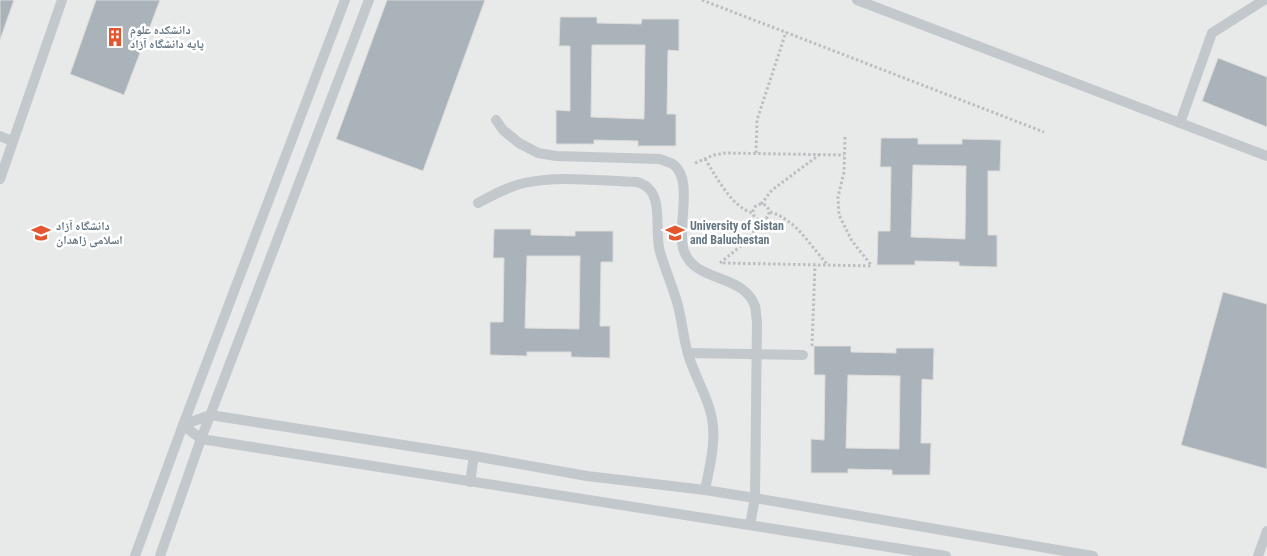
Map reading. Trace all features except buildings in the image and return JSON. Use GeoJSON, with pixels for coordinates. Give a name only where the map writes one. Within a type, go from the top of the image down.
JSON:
{"type":"FeatureCollection","features":[{"type":"Feature","properties":{"kind":"lane"},"geometry":{"type":"LineString","coordinates":[[0,179],[3,164],[62,0]]}},
{"type":"Feature","properties":{"kind":"lane"},"geometry":{"type":"LineString","coordinates":[[135,556],[345,0]]}},
{"type":"Feature","properties":{"kind":"lane"},"geometry":{"type":"LineString","coordinates":[[160,556],[210,415],[369,0]]}},
{"type":"Feature","properties":{"kind":"lane"},"geometry":{"type":"LineString","coordinates":[[857,0],[1267,156]]}},
{"type":"Feature","properties":{"kind":"lane"},"geometry":{"type":"LineString","coordinates":[[1180,123],[1212,33],[1264,0]]}},
{"type":"Feature","properties":{"kind":"lane"},"geometry":{"type":"LineString","coordinates":[[496,120],[503,130],[519,144],[538,153],[556,156],[660,158],[675,165],[682,177],[682,239],[684,251],[690,262],[700,271],[732,283],[747,293],[755,306],[757,321],[755,498],[750,525]]}},
{"type":"Feature","properties":{"kind":"lane"},"geometry":{"type":"LineString","coordinates":[[0,136],[12,141]]}},
{"type":"Feature","properties":{"kind":"lane"},"geometry":{"type":"LineString","coordinates":[[478,203],[502,190],[539,180],[562,179],[646,184],[657,201],[659,250],[678,303],[688,353],[708,404],[713,426],[712,457],[705,490]]}},
{"type":"Feature","properties":{"kind":"lane"},"geometry":{"type":"LineString","coordinates":[[688,353],[803,355]]}},
{"type":"Feature","properties":{"kind":"lane"},"geometry":{"type":"LineString","coordinates":[[183,425],[210,415],[474,456],[587,476],[705,490],[1094,556]]}},
{"type":"Feature","properties":{"kind":"lane"},"geometry":{"type":"LineString","coordinates":[[183,425],[201,439],[946,556]]}},
{"type":"Feature","properties":{"kind":"lane"},"geometry":{"type":"LineString","coordinates":[[470,482],[474,456]]}},
{"type":"Feature","properties":{"kind":"lane"},"geometry":{"type":"LineString","coordinates":[[1258,556],[1267,531]]}},
{"type":"Feature","properties":{"kind":"path"},"geometry":{"type":"LineString","coordinates":[[702,0],[1044,132]]}},
{"type":"Feature","properties":{"kind":"path"},"geometry":{"type":"LineString","coordinates":[[756,152],[757,120],[786,32]]}},
{"type":"Feature","properties":{"kind":"path"},"geometry":{"type":"LineString","coordinates":[[715,263],[872,266],[852,241],[839,215],[838,197],[844,172],[845,137]]}},
{"type":"Feature","properties":{"kind":"path"},"geometry":{"type":"LineString","coordinates":[[695,163],[714,155],[726,153],[756,152],[844,155]]}},
{"type":"Feature","properties":{"kind":"path"},"geometry":{"type":"LineString","coordinates":[[770,212],[766,219],[760,220],[755,218],[753,213],[754,208],[772,190],[820,154]]}},
{"type":"Feature","properties":{"kind":"path"},"geometry":{"type":"LineString","coordinates":[[705,159],[734,201],[746,211],[753,213]]}},
{"type":"Feature","properties":{"kind":"path"},"geometry":{"type":"LineString","coordinates":[[760,204],[768,207],[770,212],[796,226],[828,265]]}},
{"type":"Feature","properties":{"kind":"path"},"geometry":{"type":"LineString","coordinates":[[720,263],[748,240],[760,220]]}},
{"type":"Feature","properties":{"kind":"path"},"geometry":{"type":"LineString","coordinates":[[812,346],[815,265]]}},
{"type":"Feature","properties":{"kind":"shaded area","name":"University of Sistan and Baluchestan"},"geometry":{"type":"Polygon","coordinates":[[[0,0],[1267,0],[1267,556],[0,556],[0,0]]]}},
{"type":"Feature","properties":{"kind":"place","name":"دانشکده علوم پایه دانشگاه آزاد"},"geometry":{"type":"Point","coordinates":[115,37]}},
{"type":"Feature","properties":{"kind":"place","name":"دانشگاه آزاد اسلامی زاهدان"},"geometry":{"type":"Point","coordinates":[41,233]}},
{"type":"Feature","properties":{"kind":"place","name":"University of Sistan and Baluchestan"},"geometry":{"type":"Point","coordinates":[675,233]}}]}
